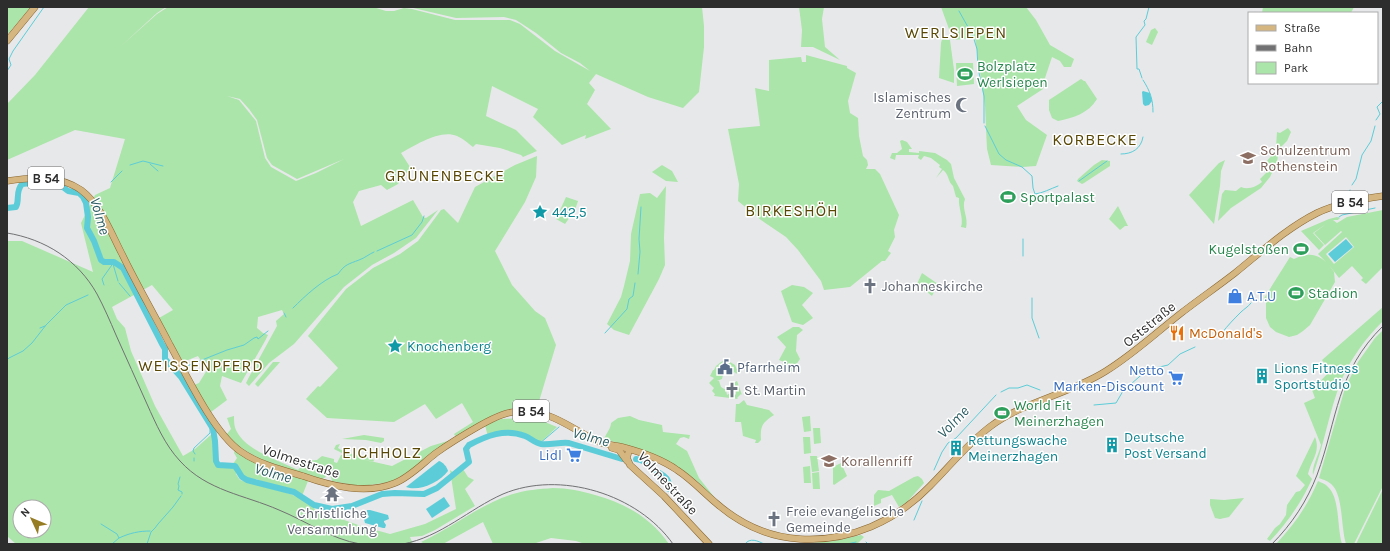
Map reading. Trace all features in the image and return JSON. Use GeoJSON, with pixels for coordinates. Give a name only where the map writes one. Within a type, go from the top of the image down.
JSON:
{"type":"FeatureCollection","features":[{"type":"Feature","properties":{"kind":"main road"},"geometry":{"type":"LineString","coordinates":[[7,41],[35,7]]}},
{"type":"Feature","properties":{"kind":"main road","name":"Volmestraße"},"geometry":{"type":"LineString","coordinates":[[7,181],[41,178],[66,182],[83,191],[92,201],[105,222],[142,294],[197,394],[222,432],[231,443],[243,453],[262,462],[309,478],[344,487],[369,488],[394,484],[408,476],[458,438],[503,414],[517,411],[537,412],[553,418],[603,444],[629,450],[628,461],[664,496],[709,544]]}},
{"type":"Feature","properties":{"kind":"main road","name":"Oststraße"},"geometry":{"type":"LineString","coordinates":[[629,450],[647,455],[674,467],[718,505],[739,520],[758,530],[780,537],[801,539],[822,539],[860,532],[880,523],[910,504],[936,480],[966,448],[991,426],[1021,409],[1106,371],[1127,357],[1184,311],[1296,226],[1318,212],[1329,208],[1349,202],[1383,196]]}},
{"type":"Feature","properties":{"kind":"main road"},"geometry":{"type":"LineString","coordinates":[[603,444],[618,450],[628,461]]}},
{"type":"Feature","properties":{"kind":"green space"},"geometry":{"type":"Polygon","coordinates":[[[7,7],[31,7],[7,35],[7,7]]]}},
{"type":"Feature","properties":{"kind":"green space"},"geometry":{"type":"Polygon","coordinates":[[[89,7],[166,7],[157,13],[121,46],[157,14],[168,7],[373,7],[386,11],[394,11],[404,8],[455,20],[510,20],[520,24],[555,51],[590,71],[580,63],[561,53],[536,33],[516,20],[504,17],[456,18],[409,7],[702,7],[704,47],[699,92],[683,108],[648,97],[596,74],[589,83],[595,90],[587,104],[611,129],[585,139],[586,135],[562,145],[533,117],[538,109],[492,86],[486,116],[516,130],[537,151],[523,157],[500,148],[476,144],[473,147],[459,137],[450,134],[428,139],[401,153],[412,170],[404,174],[398,184],[387,190],[381,185],[359,191],[353,202],[361,226],[413,200],[423,217],[426,218],[438,210],[416,238],[394,253],[372,265],[344,287],[294,344],[269,363],[249,386],[246,383],[277,326],[276,321],[284,314],[282,310],[258,317],[257,328],[268,335],[241,383],[222,376],[220,386],[227,400],[211,412],[194,385],[199,383],[207,370],[198,356],[183,362],[159,318],[173,310],[152,285],[112,307],[117,319],[125,328],[131,351],[155,406],[183,456],[195,449],[213,433],[221,466],[231,467],[237,458],[234,453],[235,450],[308,481],[302,496],[295,491],[285,490],[256,479],[255,483],[246,481],[238,469],[236,474],[240,480],[297,497],[305,501],[326,517],[330,518],[333,516],[390,534],[425,524],[456,509],[450,470],[456,475],[463,469],[468,477],[474,480],[465,489],[475,506],[435,530],[422,536],[410,537],[413,544],[16,544],[7,536],[7,241],[22,241],[93,272],[81,223],[95,195],[110,188],[125,139],[75,130],[7,160],[7,104],[35,75],[89,7]],[[227,96],[239,100],[256,121],[265,158],[271,167],[296,181],[344,159],[297,179],[272,165],[267,158],[257,120],[240,99],[227,96]]]}},
{"type":"Feature","properties":{"kind":"green space"},"geometry":{"type":"Polygon","coordinates":[[[799,7],[824,7],[822,19],[825,47],[840,60],[813,47],[801,47],[802,30],[799,7]]]}},
{"type":"Feature","properties":{"kind":"green space"},"geometry":{"type":"Polygon","coordinates":[[[941,7],[1026,7],[1036,20],[1050,45],[1074,59],[1071,67],[1064,67],[1060,61],[1052,57],[1044,81],[1043,89],[1017,106],[1026,120],[1047,135],[1036,166],[1022,167],[991,165],[987,149],[985,106],[975,38],[953,40],[941,7]]]}},
{"type":"Feature","properties":{"kind":"green space"},"geometry":{"type":"Polygon","coordinates":[[[1263,7],[1354,7],[1352,12],[1262,12],[1263,7]]]}},
{"type":"Feature","properties":{"kind":"green space"},"geometry":{"type":"Polygon","coordinates":[[[1155,28],[1158,32],[1152,45],[1146,42],[1151,30],[1155,28]]]}},
{"type":"Feature","properties":{"kind":"green space"},"geometry":{"type":"Polygon","coordinates":[[[942,39],[950,40],[954,70],[954,83],[939,78],[942,39]]]}},
{"type":"Feature","properties":{"kind":"green space"},"geometry":{"type":"Polygon","coordinates":[[[806,55],[847,66],[847,68],[856,73],[848,101],[850,113],[858,118],[859,136],[863,156],[867,160],[868,165],[866,169],[875,169],[880,174],[899,215],[894,230],[895,237],[888,251],[891,253],[885,261],[882,261],[850,287],[824,290],[821,281],[798,250],[786,237],[761,220],[738,201],[739,184],[728,129],[760,126],[755,88],[769,91],[769,60],[801,57],[802,62],[806,62],[806,55]]]}},
{"type":"Feature","properties":{"kind":"green space","name":"Bolzplatz Werlsiepen"},"geometry":{"type":"Polygon","coordinates":[[[956,63],[973,63],[974,84],[957,86],[956,63]]]}},
{"type":"Feature","properties":{"kind":"green space"},"geometry":{"type":"Polygon","coordinates":[[[1081,79],[1085,81],[1097,99],[1094,104],[1080,114],[1069,118],[1058,121],[1052,118],[1049,110],[1049,100],[1081,79]]]}},
{"type":"Feature","properties":{"kind":"green space"},"geometry":{"type":"Polygon","coordinates":[[[1288,128],[1291,132],[1287,141],[1279,149],[1277,162],[1270,177],[1261,188],[1231,208],[1218,221],[1222,194],[1225,190],[1236,191],[1241,187],[1252,188],[1262,182],[1260,179],[1266,173],[1269,166],[1267,161],[1276,148],[1277,132],[1280,133],[1288,128]]]}},
{"type":"Feature","properties":{"kind":"green space"},"geometry":{"type":"Polygon","coordinates":[[[902,140],[907,142],[912,149],[909,149],[909,152],[919,153],[919,151],[935,153],[951,164],[954,178],[965,199],[964,206],[967,221],[966,228],[961,227],[962,220],[959,198],[956,197],[953,186],[946,174],[943,170],[936,178],[942,169],[939,167],[940,165],[931,158],[924,156],[921,160],[918,158],[919,155],[896,155],[895,160],[890,158],[892,153],[897,153],[902,149],[900,141],[902,140]]]}},
{"type":"Feature","properties":{"kind":"green space"},"geometry":{"type":"Polygon","coordinates":[[[537,156],[536,177],[525,202],[495,251],[512,285],[535,311],[545,318],[556,345],[537,408],[513,408],[495,414],[456,437],[454,434],[473,422],[462,403],[436,419],[425,404],[394,422],[327,418],[306,399],[338,368],[308,336],[346,289],[373,268],[400,254],[418,241],[441,210],[444,209],[458,223],[475,187],[515,165],[537,156]]]}},
{"type":"Feature","properties":{"kind":"green space"},"geometry":{"type":"Polygon","coordinates":[[[1102,160],[1110,161],[1110,166],[1082,184],[1077,181],[1094,165],[1102,160]]]}},
{"type":"Feature","properties":{"kind":"green space"},"geometry":{"type":"Polygon","coordinates":[[[1225,160],[1221,171],[1214,224],[1189,195],[1219,163],[1225,160]]]}},
{"type":"Feature","properties":{"kind":"green space"},"geometry":{"type":"Polygon","coordinates":[[[662,165],[672,171],[678,182],[666,181],[652,172],[662,165]]]}},
{"type":"Feature","properties":{"kind":"green space"},"geometry":{"type":"Polygon","coordinates":[[[666,186],[664,238],[665,265],[629,335],[614,330],[607,324],[621,297],[624,286],[630,261],[631,234],[640,194],[650,193],[657,198],[666,186]]]}},
{"type":"Feature","properties":{"kind":"green space"},"geometry":{"type":"Polygon","coordinates":[[[566,197],[578,201],[575,210],[565,224],[556,219],[566,197]]]}},
{"type":"Feature","properties":{"kind":"green space"},"geometry":{"type":"Polygon","coordinates":[[[1118,206],[1128,226],[1125,226],[1120,230],[1109,219],[1118,206]]]}},
{"type":"Feature","properties":{"kind":"green space"},"geometry":{"type":"Polygon","coordinates":[[[1383,210],[1383,267],[1366,284],[1361,280],[1363,278],[1352,266],[1339,278],[1329,265],[1334,272],[1335,282],[1310,325],[1297,335],[1289,337],[1276,332],[1270,327],[1266,318],[1266,302],[1263,300],[1290,257],[1294,259],[1311,255],[1326,262],[1318,254],[1342,232],[1341,231],[1325,245],[1314,233],[1326,224],[1313,233],[1324,245],[1319,250],[1301,231],[1329,219],[1337,217],[1340,218],[1338,220],[1333,220],[1337,223],[1347,217],[1383,210]],[[1346,237],[1326,254],[1334,264],[1354,247],[1346,237]]]}},
{"type":"Feature","properties":{"kind":"green space"},"geometry":{"type":"Polygon","coordinates":[[[922,273],[938,284],[932,296],[917,284],[922,273]]]}},
{"type":"Feature","properties":{"kind":"green space"},"geometry":{"type":"Polygon","coordinates":[[[792,285],[804,287],[813,293],[802,305],[813,318],[803,325],[792,322],[781,291],[792,285]]]}},
{"type":"Feature","properties":{"kind":"green space"},"geometry":{"type":"Polygon","coordinates":[[[1383,307],[1383,321],[1359,349],[1349,364],[1341,381],[1313,475],[1314,465],[1321,445],[1304,403],[1315,398],[1312,390],[1330,371],[1322,360],[1383,307]]]}},
{"type":"Feature","properties":{"kind":"green space"},"geometry":{"type":"Polygon","coordinates":[[[793,327],[799,327],[803,330],[797,335],[796,351],[800,359],[791,372],[783,372],[779,370],[784,362],[779,360],[786,347],[777,337],[793,327]]]}},
{"type":"Feature","properties":{"kind":"green space"},"geometry":{"type":"Polygon","coordinates":[[[1383,330],[1383,486],[1354,544],[1346,544],[1339,497],[1330,483],[1319,478],[1345,388],[1358,362],[1375,338],[1383,330]]]}},
{"type":"Feature","properties":{"kind":"green space"},"geometry":{"type":"Polygon","coordinates":[[[725,359],[735,365],[738,372],[736,374],[735,372],[729,375],[728,370],[730,368],[726,363],[720,365],[720,369],[723,373],[727,371],[726,374],[723,375],[722,379],[717,381],[719,381],[721,387],[726,390],[727,395],[730,393],[734,396],[736,394],[736,389],[735,385],[732,384],[737,381],[742,395],[741,394],[737,398],[738,399],[714,396],[715,394],[712,391],[714,388],[709,383],[714,378],[710,376],[713,370],[725,359]]]}},
{"type":"Feature","properties":{"kind":"green space"},"geometry":{"type":"Polygon","coordinates":[[[273,362],[280,362],[258,387],[255,384],[273,362]]]}},
{"type":"Feature","properties":{"kind":"green space"},"geometry":{"type":"Polygon","coordinates":[[[744,400],[747,405],[769,410],[774,415],[763,425],[761,440],[758,443],[755,443],[756,440],[743,436],[741,422],[735,422],[736,404],[739,404],[744,400]]]}},
{"type":"Feature","properties":{"kind":"green space"},"geometry":{"type":"Polygon","coordinates":[[[234,416],[237,432],[248,445],[273,459],[298,470],[303,464],[309,468],[323,472],[326,477],[322,479],[284,468],[259,458],[236,444],[226,435],[231,429],[227,418],[234,416]]]}},
{"type":"Feature","properties":{"kind":"green space"},"geometry":{"type":"Polygon","coordinates":[[[630,416],[639,420],[662,425],[663,432],[690,435],[689,439],[684,437],[680,438],[676,444],[687,451],[699,478],[719,503],[697,481],[681,469],[635,448],[604,439],[611,423],[618,418],[630,416]]]}},
{"type":"Feature","properties":{"kind":"green space"},"geometry":{"type":"Polygon","coordinates":[[[810,416],[811,431],[804,432],[802,417],[810,416]]]}},
{"type":"Feature","properties":{"kind":"green space"},"geometry":{"type":"Polygon","coordinates":[[[520,418],[540,420],[557,427],[539,444],[518,433],[503,433],[488,437],[485,425],[501,419],[520,418]]]}},
{"type":"Feature","properties":{"kind":"green space"},"geometry":{"type":"Polygon","coordinates":[[[813,428],[820,428],[821,443],[814,444],[813,428]]]}},
{"type":"Feature","properties":{"kind":"green space"},"geometry":{"type":"Polygon","coordinates":[[[364,435],[384,438],[384,441],[381,443],[366,440],[342,439],[364,435]]]}},
{"type":"Feature","properties":{"kind":"green space"},"geometry":{"type":"Polygon","coordinates":[[[803,437],[810,437],[811,453],[804,454],[803,437]]]}},
{"type":"Feature","properties":{"kind":"green space"},"geometry":{"type":"Polygon","coordinates":[[[1315,437],[1317,447],[1308,474],[1312,479],[1294,512],[1270,541],[1267,539],[1286,515],[1287,505],[1296,492],[1300,491],[1305,485],[1296,476],[1315,437]]]}},
{"type":"Feature","properties":{"kind":"green space"},"geometry":{"type":"Polygon","coordinates":[[[451,440],[408,472],[391,482],[369,485],[353,485],[332,481],[329,471],[324,466],[306,461],[317,460],[322,456],[334,459],[334,462],[337,463],[341,455],[346,455],[334,449],[336,445],[340,444],[338,448],[342,451],[370,458],[374,460],[373,462],[392,466],[431,446],[451,440]]]}},
{"type":"Feature","properties":{"kind":"green space"},"geometry":{"type":"Polygon","coordinates":[[[810,456],[817,456],[819,471],[812,472],[810,456]]]}},
{"type":"Feature","properties":{"kind":"green space"},"geometry":{"type":"Polygon","coordinates":[[[841,463],[847,476],[834,485],[833,467],[841,463]]]}},
{"type":"Feature","properties":{"kind":"green space"},"geometry":{"type":"Polygon","coordinates":[[[810,466],[811,483],[804,483],[803,467],[810,466]]]}},
{"type":"Feature","properties":{"kind":"green space"},"geometry":{"type":"Polygon","coordinates":[[[819,472],[820,489],[813,489],[812,473],[819,472]]]}},
{"type":"Feature","properties":{"kind":"green space"},"geometry":{"type":"Polygon","coordinates":[[[918,476],[924,483],[907,502],[899,507],[892,495],[881,499],[881,503],[874,506],[874,495],[878,490],[889,491],[918,476]]]}},
{"type":"Feature","properties":{"kind":"green space"},"geometry":{"type":"Polygon","coordinates":[[[1318,481],[1328,487],[1333,493],[1337,507],[1342,544],[1276,544],[1289,530],[1300,514],[1318,481]]]}},
{"type":"Feature","properties":{"kind":"green space"},"geometry":{"type":"Polygon","coordinates":[[[553,488],[580,491],[627,507],[654,526],[669,544],[585,544],[576,541],[551,538],[536,544],[493,544],[483,522],[443,544],[425,544],[421,542],[501,498],[538,489],[553,488]]]}},
{"type":"Feature","properties":{"kind":"green space"},"geometry":{"type":"Polygon","coordinates":[[[1383,489],[1383,544],[1356,544],[1383,489]]]}},
{"type":"Feature","properties":{"kind":"green space"},"geometry":{"type":"Polygon","coordinates":[[[1244,498],[1229,517],[1220,519],[1215,518],[1210,505],[1210,499],[1224,500],[1244,498]]]}},
{"type":"Feature","properties":{"kind":"green space"},"geometry":{"type":"Polygon","coordinates":[[[861,535],[864,537],[857,544],[800,544],[834,541],[861,535]]]}},
{"type":"Feature","properties":{"kind":"water"},"geometry":{"type":"Polygon","coordinates":[[[1143,91],[1150,93],[1152,101],[1149,105],[1145,106],[1143,104],[1143,91]]]}},
{"type":"Feature","properties":{"kind":"water"},"geometry":{"type":"Polygon","coordinates":[[[1346,239],[1353,247],[1335,262],[1328,254],[1346,239]]]}},
{"type":"Feature","properties":{"kind":"water"},"geometry":{"type":"Polygon","coordinates":[[[439,461],[445,465],[448,471],[440,479],[423,487],[406,487],[439,461]]]}},
{"type":"Feature","properties":{"kind":"water"},"geometry":{"type":"Polygon","coordinates":[[[444,497],[450,506],[432,518],[426,509],[444,497]]]}},
{"type":"Feature","properties":{"kind":"water"},"geometry":{"type":"Polygon","coordinates":[[[367,510],[388,515],[389,519],[384,521],[386,525],[385,528],[365,523],[364,519],[368,518],[369,516],[366,514],[367,510]]]}},
{"type":"Feature","properties":{"kind":"waterway"},"geometry":{"type":"LineString","coordinates":[[7,71],[11,65],[9,59],[13,51],[44,7]]}},
{"type":"Feature","properties":{"kind":"waterway","name":"KORBECKE"},"geometry":{"type":"LineString","coordinates":[[1142,78],[1139,69],[1137,69],[1136,37],[1145,25],[1144,21],[1146,19],[1149,7]]}},
{"type":"Feature","properties":{"kind":"waterway","name":"WERLSIEPEN"},"geometry":{"type":"LineString","coordinates":[[959,11],[973,36],[977,49],[978,68],[984,96],[984,123]]}},
{"type":"Feature","properties":{"kind":"waterway","name":"KORBECKE"},"geometry":{"type":"LineString","coordinates":[[1143,80],[1151,95],[1153,112]]}},
{"type":"Feature","properties":{"kind":"waterway"},"geometry":{"type":"LineString","coordinates":[[1376,120],[1380,114],[1377,107],[1383,101]]}},
{"type":"Feature","properties":{"kind":"waterway","name":"WERLSIEPEN"},"geometry":{"type":"LineString","coordinates":[[985,126],[999,154],[1006,160],[1022,167],[1032,176],[1035,194],[1058,186]]}},
{"type":"Feature","properties":{"kind":"waterway"},"geometry":{"type":"LineString","coordinates":[[1352,185],[1356,179],[1362,155],[1371,141],[1375,126]]}},
{"type":"Feature","properties":{"kind":"waterway","name":"KORBECKE"},"geometry":{"type":"LineString","coordinates":[[1121,154],[1132,152],[1138,148],[1143,137]]}},
{"type":"Feature","properties":{"kind":"waterway"},"geometry":{"type":"LineString","coordinates":[[130,165],[143,161],[163,166]]}},
{"type":"Feature","properties":{"kind":"waterway","name":"KORBECKE"},"geometry":{"type":"LineString","coordinates":[[1079,181],[1107,161]]}},
{"type":"Feature","properties":{"kind":"waterway"},"geometry":{"type":"LineString","coordinates":[[150,164],[158,171]]}},
{"type":"Feature","properties":{"kind":"waterway"},"geometry":{"type":"LineString","coordinates":[[111,182],[122,171]]}},
{"type":"Feature","properties":{"kind":"waterway","name":"Volme"},"geometry":{"type":"LineString","coordinates":[[7,208],[16,207],[20,187],[22,184],[27,183],[59,184],[68,191],[79,193],[83,197],[86,203],[88,217],[87,228],[94,241],[101,260],[104,262],[114,262],[123,268],[165,349],[165,359],[181,377],[213,429],[216,461],[218,465],[235,466],[242,477],[247,480],[294,492],[314,505],[332,509],[352,506],[382,494],[424,494],[437,488],[469,462],[466,449],[469,445],[496,434],[518,434],[541,444],[569,443],[622,459]]}},
{"type":"Feature","properties":{"kind":"waterway"},"geometry":{"type":"LineString","coordinates":[[1349,194],[1350,190]]}},
{"type":"Feature","properties":{"kind":"waterway"},"geometry":{"type":"LineString","coordinates":[[638,274],[641,207]]}},
{"type":"Feature","properties":{"kind":"waterway","name":"Volme"},"geometry":{"type":"LineString","coordinates":[[1339,217],[1342,215],[1375,208]]}},
{"type":"Feature","properties":{"kind":"waterway","name":"GRÜNENBECKE"},"geometry":{"type":"LineString","coordinates":[[377,251],[412,235],[422,222],[424,216]]}},
{"type":"Feature","properties":{"kind":"waterway","name":"KORBECKE"},"geometry":{"type":"LineString","coordinates":[[1023,239],[1023,256]]}},
{"type":"Feature","properties":{"kind":"waterway","name":"GRÜNENBECKE"},"geometry":{"type":"LineString","coordinates":[[293,308],[314,289],[326,280],[338,274],[345,266],[374,252]]}},
{"type":"Feature","properties":{"kind":"waterway"},"geometry":{"type":"LineString","coordinates":[[104,285],[102,279],[114,262]]}},
{"type":"Feature","properties":{"kind":"waterway"},"geometry":{"type":"LineString","coordinates":[[113,264],[118,281]]}},
{"type":"Feature","properties":{"kind":"waterway"},"geometry":{"type":"LineString","coordinates":[[119,283],[130,296]]}},
{"type":"Feature","properties":{"kind":"waterway"},"geometry":{"type":"LineString","coordinates":[[605,333],[627,309],[629,299],[633,296],[635,283]]}},
{"type":"Feature","properties":{"kind":"waterway"},"geometry":{"type":"LineString","coordinates":[[7,360],[23,351],[32,343],[46,325],[66,305],[88,295]]}},
{"type":"Feature","properties":{"kind":"waterway","name":"KORBECKE"},"geometry":{"type":"LineString","coordinates":[[1032,298],[1032,318],[1039,338]]}},
{"type":"Feature","properties":{"kind":"waterway","name":"Volme"},"geometry":{"type":"LineString","coordinates":[[1222,333],[1251,303]]}},
{"type":"Feature","properties":{"kind":"waterway","name":"GRÜNENBECKE"},"geometry":{"type":"LineString","coordinates":[[284,313],[286,317]]}},
{"type":"Feature","properties":{"kind":"waterway"},"geometry":{"type":"LineString","coordinates":[[40,328],[45,326]]}},
{"type":"Feature","properties":{"kind":"waterway","name":"GRÜNENBECKE"},"geometry":{"type":"LineString","coordinates":[[186,368],[187,366],[227,350],[244,345],[254,338],[257,337],[258,339],[268,331]]}},
{"type":"Feature","properties":{"kind":"waterway","name":"Volme"},"geometry":{"type":"LineString","coordinates":[[1094,405],[1116,403],[1123,391],[1147,370],[1168,365],[1180,354],[1195,347]]}},
{"type":"Feature","properties":{"kind":"waterway","name":"Volme"},"geometry":{"type":"LineString","coordinates":[[1001,392],[1009,388],[1018,388],[1027,385],[1040,390]]}},
{"type":"Feature","properties":{"kind":"waterway","name":"Volme"},"geometry":{"type":"LineString","coordinates":[[934,470],[948,443],[956,438],[996,395]]}},
{"type":"Feature","properties":{"kind":"waterway"},"geometry":{"type":"LineString","coordinates":[[195,454],[193,451],[194,448],[210,433],[210,426]]}},
{"type":"Feature","properties":{"kind":"waterway"},"geometry":{"type":"LineString","coordinates":[[539,444],[559,427]]}},
{"type":"Feature","properties":{"kind":"waterway","name":"Volme"},"geometry":{"type":"LineString","coordinates":[[636,459],[645,462],[664,476],[668,481],[669,489]]}},
{"type":"Feature","properties":{"kind":"waterway"},"geometry":{"type":"LineString","coordinates":[[180,477],[178,490],[182,492],[182,494]]}},
{"type":"Feature","properties":{"kind":"waterway"},"geometry":{"type":"LineString","coordinates":[[147,544],[151,532],[181,496]]}},
{"type":"Feature","properties":{"kind":"waterway","name":"Volme"},"geometry":{"type":"LineString","coordinates":[[914,520],[922,501]]}},
{"type":"Feature","properties":{"kind":"waterway"},"geometry":{"type":"LineString","coordinates":[[101,524],[117,534],[119,538],[142,531],[150,531]]}},
{"type":"Feature","properties":{"kind":"waterway"},"geometry":{"type":"LineString","coordinates":[[112,544],[119,538]]}},
{"type":"Feature","properties":{"kind":"waterway","name":"Volme"},"geometry":{"type":"LineString","coordinates":[[745,544],[752,540],[764,544]]}},
{"type":"Feature","properties":{"kind":"waterway","name":"Volme"},"geometry":{"type":"LineString","coordinates":[[847,544],[856,542]]}},
{"type":"Feature","properties":{"kind":"railway"},"geometry":{"type":"LineString","coordinates":[[7,233],[34,240],[59,253],[70,261],[89,282],[105,309],[161,434],[175,455],[191,471],[214,486],[289,514],[329,534],[349,542],[360,544]]}},
{"type":"Feature","properties":{"kind":"railway"},"geometry":{"type":"LineString","coordinates":[[1272,544],[1298,512],[1309,494],[1324,454],[1340,396],[1347,378],[1368,343],[1383,326]]}},
{"type":"Feature","properties":{"kind":"railway"},"geometry":{"type":"LineString","coordinates":[[403,544],[430,535],[503,494],[525,487],[549,485],[573,486],[596,491],[619,500],[640,512],[658,527],[673,544]]}},
{"type":"Feature","properties":{"kind":"place","name":"Bolzplatz Werlsiepen"},"geometry":{"type":"Point","coordinates":[965,74]}},
{"type":"Feature","properties":{"kind":"place","name":"Islamisches Zentrum"},"geometry":{"type":"Point","coordinates":[963,105]}},
{"type":"Feature","properties":{"kind":"place","name":"Schulzentrum Rothenstein"},"geometry":{"type":"Point","coordinates":[1248,158]}},
{"type":"Feature","properties":{"kind":"place","name":"Sportpalast"},"geometry":{"type":"Point","coordinates":[1008,197]}},
{"type":"Feature","properties":{"kind":"place","name":"442,5"},"geometry":{"type":"Point","coordinates":[540,212]}},
{"type":"Feature","properties":{"kind":"place","name":"Kugelstoßen"},"geometry":{"type":"Point","coordinates":[1301,249]}},
{"type":"Feature","properties":{"kind":"place","name":"Johanneskirche"},"geometry":{"type":"Point","coordinates":[870,286]}},
{"type":"Feature","properties":{"kind":"place","name":"Stadion"},"geometry":{"type":"Point","coordinates":[1296,293]}},
{"type":"Feature","properties":{"kind":"place","name":"A.T.U"},"geometry":{"type":"Point","coordinates":[1235,296]}},
{"type":"Feature","properties":{"kind":"place","name":"McDonald's"},"geometry":{"type":"Point","coordinates":[1177,333]}},
{"type":"Feature","properties":{"kind":"place","name":"Knochenberg"},"geometry":{"type":"Point","coordinates":[395,346]}},
{"type":"Feature","properties":{"kind":"place","name":"Pfarrheim"},"geometry":{"type":"Point","coordinates":[725,367]}},
{"type":"Feature","properties":{"kind":"place","name":"Lions Fitness Sportstudio"},"geometry":{"type":"Point","coordinates":[1262,376]}},
{"type":"Feature","properties":{"kind":"place","name":"Netto Marken-Discount"},"geometry":{"type":"Point","coordinates":[1176,378]}},
{"type":"Feature","properties":{"kind":"place","name":"St. Martin"},"geometry":{"type":"Point","coordinates":[732,390]}},
{"type":"Feature","properties":{"kind":"place","name":"World Fit Meinerzhagen"},"geometry":{"type":"Point","coordinates":[1002,413]}},
{"type":"Feature","properties":{"kind":"place","name":"Deutsche Post Versand"},"geometry":{"type":"Point","coordinates":[1112,445]}},
{"type":"Feature","properties":{"kind":"place","name":"Rettungswache Meinerzhagen"},"geometry":{"type":"Point","coordinates":[956,448]}},
{"type":"Feature","properties":{"kind":"place","name":"Lidl"},"geometry":{"type":"Point","coordinates":[574,455]}},
{"type":"Feature","properties":{"kind":"place","name":"Korallenriff"},"geometry":{"type":"Point","coordinates":[829,461]}},
{"type":"Feature","properties":{"kind":"place","name":"Christliche Versammlung"},"geometry":{"type":"Point","coordinates":[332,494]}},
{"type":"Feature","properties":{"kind":"place","name":"Freie evangelische Gemeinde"},"geometry":{"type":"Point","coordinates":[774,519]}},
{"type":"Feature","properties":{"kind":"district","name":"WERLSIEPEN"},"geometry":{"type":"Point","coordinates":[956,32]}},
{"type":"Feature","properties":{"kind":"district","name":"KORBECKE"},"geometry":{"type":"Point","coordinates":[1095,139]}},
{"type":"Feature","properties":{"kind":"district","name":"GRÜNENBECKE"},"geometry":{"type":"Point","coordinates":[445,175]}},
{"type":"Feature","properties":{"kind":"district","name":"BIRKESHÖH"},"geometry":{"type":"Point","coordinates":[792,210]}},
{"type":"Feature","properties":{"kind":"district","name":"WEISSENPFERD"},"geometry":{"type":"Point","coordinates":[201,365]}},
{"type":"Feature","properties":{"kind":"district","name":"EICHHOLZ"},"geometry":{"type":"Point","coordinates":[382,452]}}]}
